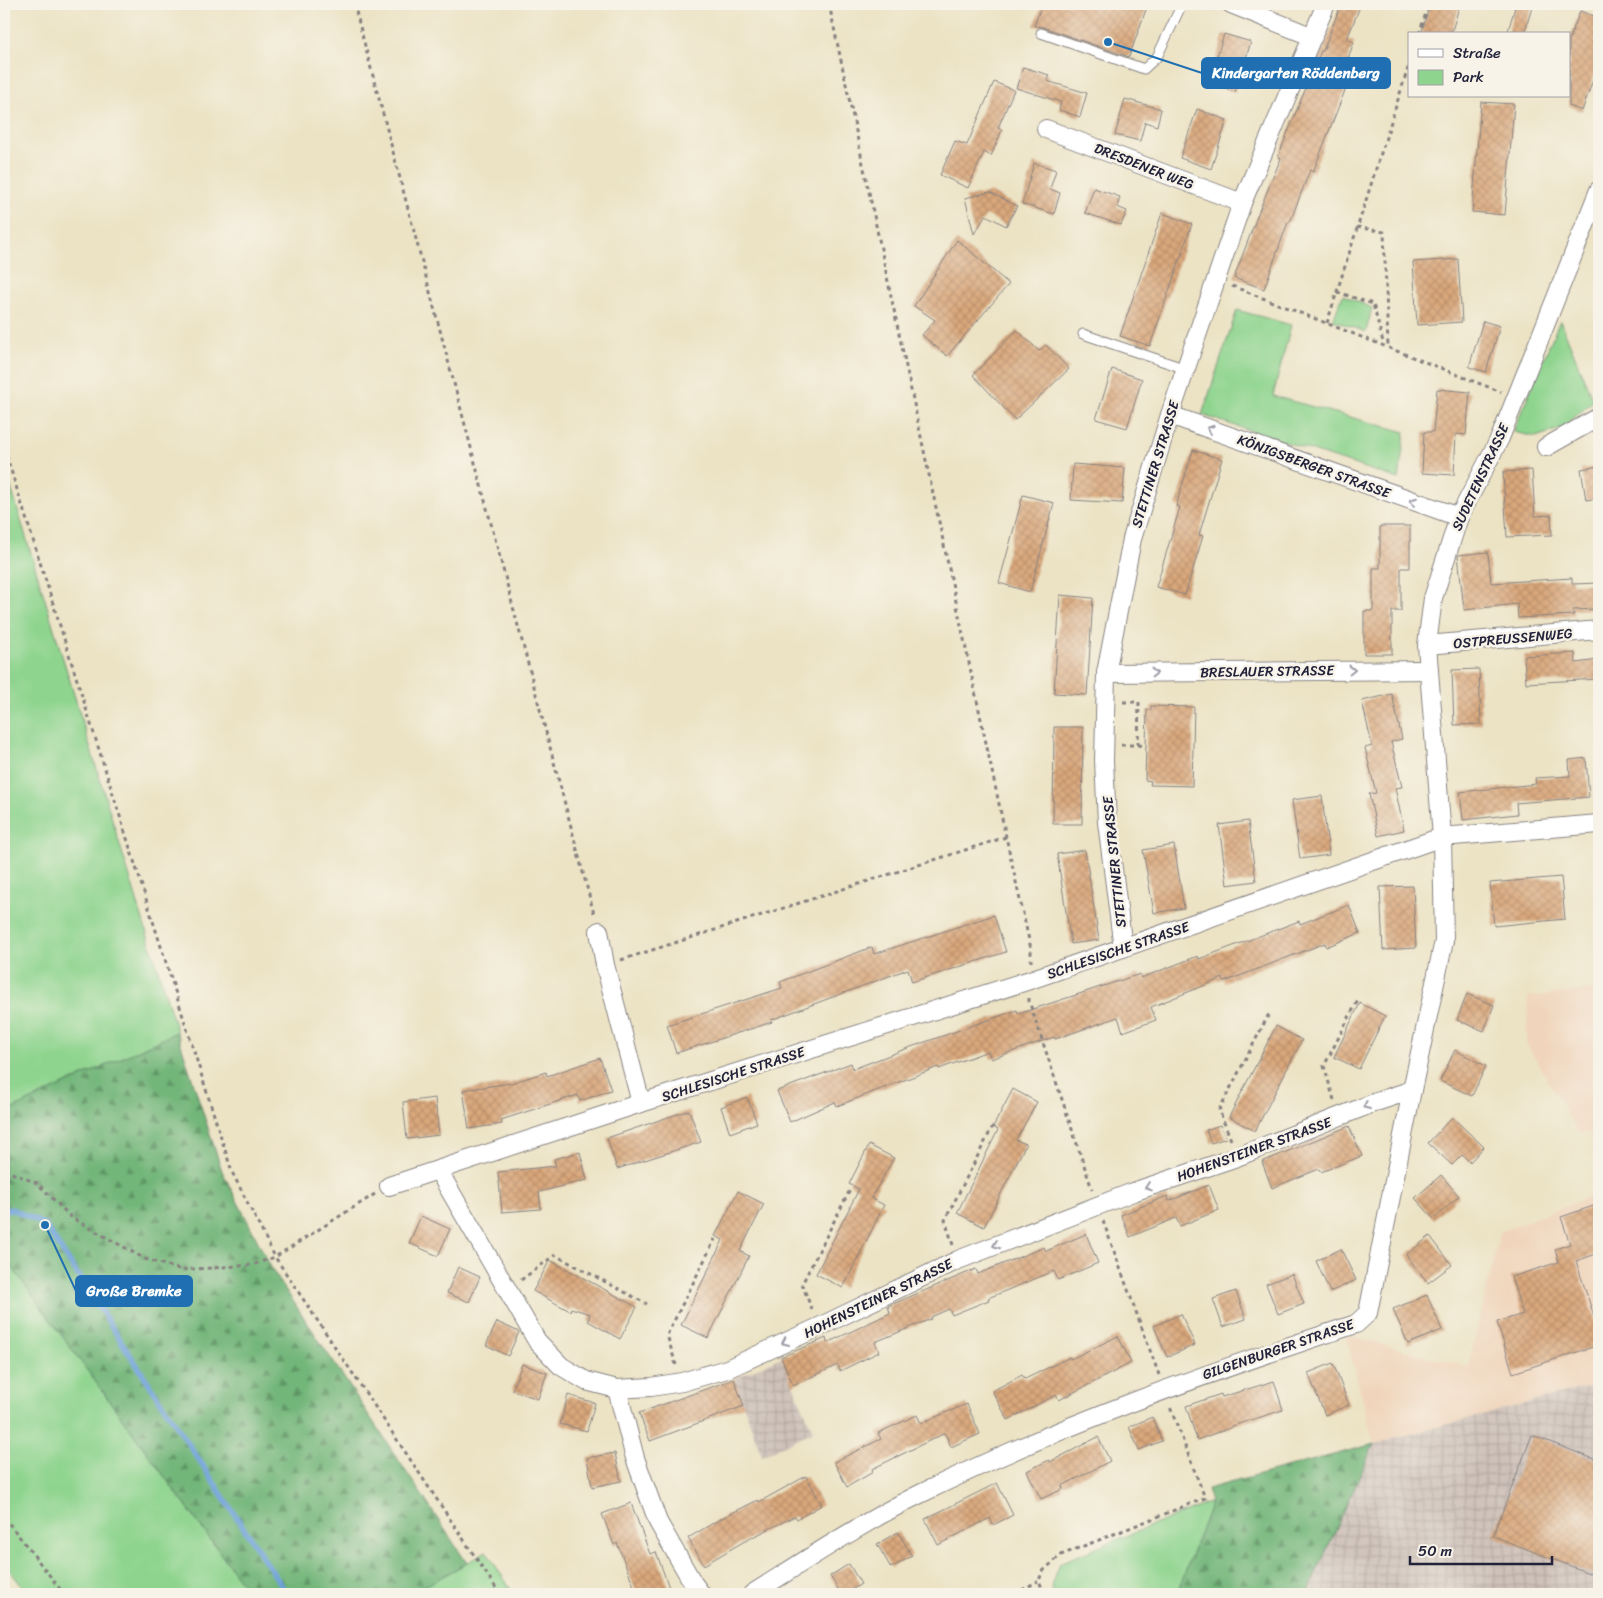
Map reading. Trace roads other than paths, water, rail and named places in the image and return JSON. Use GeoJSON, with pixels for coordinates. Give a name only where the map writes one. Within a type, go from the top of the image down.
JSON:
{"type":"FeatureCollection","features":[{"type":"Feature","properties":{"kind":"street"},"geometry":{"type":"LineString","coordinates":[[1231,4],[1313,37]]}},
{"type":"Feature","properties":{"kind":"street","name":"STETTINER STRASSE"},"geometry":{"type":"LineString","coordinates":[[1123,948],[1107,822],[1104,761],[1106,673],[1132,539],[1170,415],[1242,203],[1326,4]]}},
{"type":"Feature","properties":{"kind":"street","name":"DRESDENER WEG"},"geometry":{"type":"LineString","coordinates":[[1046,129],[1242,203]]}},
{"type":"Feature","properties":{"kind":"street","name":"SUDETENSTRASSE"},"geometry":{"type":"LineString","coordinates":[[1442,837],[1427,645],[1433,598],[1459,517],[1500,438],[1599,190]]}},
{"type":"Feature","properties":{"kind":"street","name":"KÖNIGSBERGER STRASSE"},"geometry":{"type":"LineString","coordinates":[[1170,415],[1459,517]]}},
{"type":"Feature","properties":{"kind":"street"},"geometry":{"type":"LineString","coordinates":[[1546,447],[1599,417]]}},
{"type":"Feature","properties":{"kind":"street","name":"OSTPREUSSENWEG"},"geometry":{"type":"LineString","coordinates":[[1427,645],[1599,630]]}},
{"type":"Feature","properties":{"kind":"street","name":"BRESLAUER STRASSE"},"geometry":{"type":"LineString","coordinates":[[1106,673],[1429,670]]}},
{"type":"Feature","properties":{"kind":"street","name":"SCHLESISCHE STRASSE"},"geometry":{"type":"LineString","coordinates":[[389,1186],[642,1103],[1030,980],[1442,837],[1599,824]]}},
{"type":"Feature","properties":{"kind":"street","name":"GILGENBURGER STRASSE"},"geometry":{"type":"LineString","coordinates":[[752,1594],[854,1530],[918,1495],[1066,1428],[1230,1366],[1356,1324],[1368,1313],[1412,1090],[1444,941],[1442,837]]}},
{"type":"Feature","properties":{"kind":"street","name":"SCHLESISCHE STRASSE"},"geometry":{"type":"LineString","coordinates":[[599,931],[605,965],[642,1103]]}},
{"type":"Feature","properties":{"kind":"street","name":"HOHENSTEINER STRASSE"},"geometry":{"type":"LineString","coordinates":[[438,1170],[537,1341],[561,1366],[586,1381],[617,1390],[682,1382],[727,1369],[958,1260],[1133,1192],[1237,1157],[1376,1102],[1412,1090]]}},
{"type":"Feature","properties":{"kind":"street"},"geometry":{"type":"LineString","coordinates":[[617,1390],[635,1458],[658,1522],[700,1594]]}},
{"type":"Feature","properties":{"kind":"lane"},"geometry":{"type":"LineString","coordinates":[[1041,34],[1144,69],[1157,56],[1182,4]]}},
{"type":"Feature","properties":{"kind":"lane"},"geometry":{"type":"LineString","coordinates":[[1083,334],[1186,369]]}},
{"type":"Feature","properties":{"kind":"waterway"},"geometry":{"type":"LineString","coordinates":[[4,1210],[12,1209],[45,1225],[287,1594]]}},
{"type":"Feature","properties":{"kind":"place","name":"Kindergarten Röddenberg"},"geometry":{"type":"Point","coordinates":[1108,42]}},
{"type":"Feature","properties":{"kind":"place","name":"Große Bremke"},"geometry":{"type":"Point","coordinates":[45,1225]}}]}
